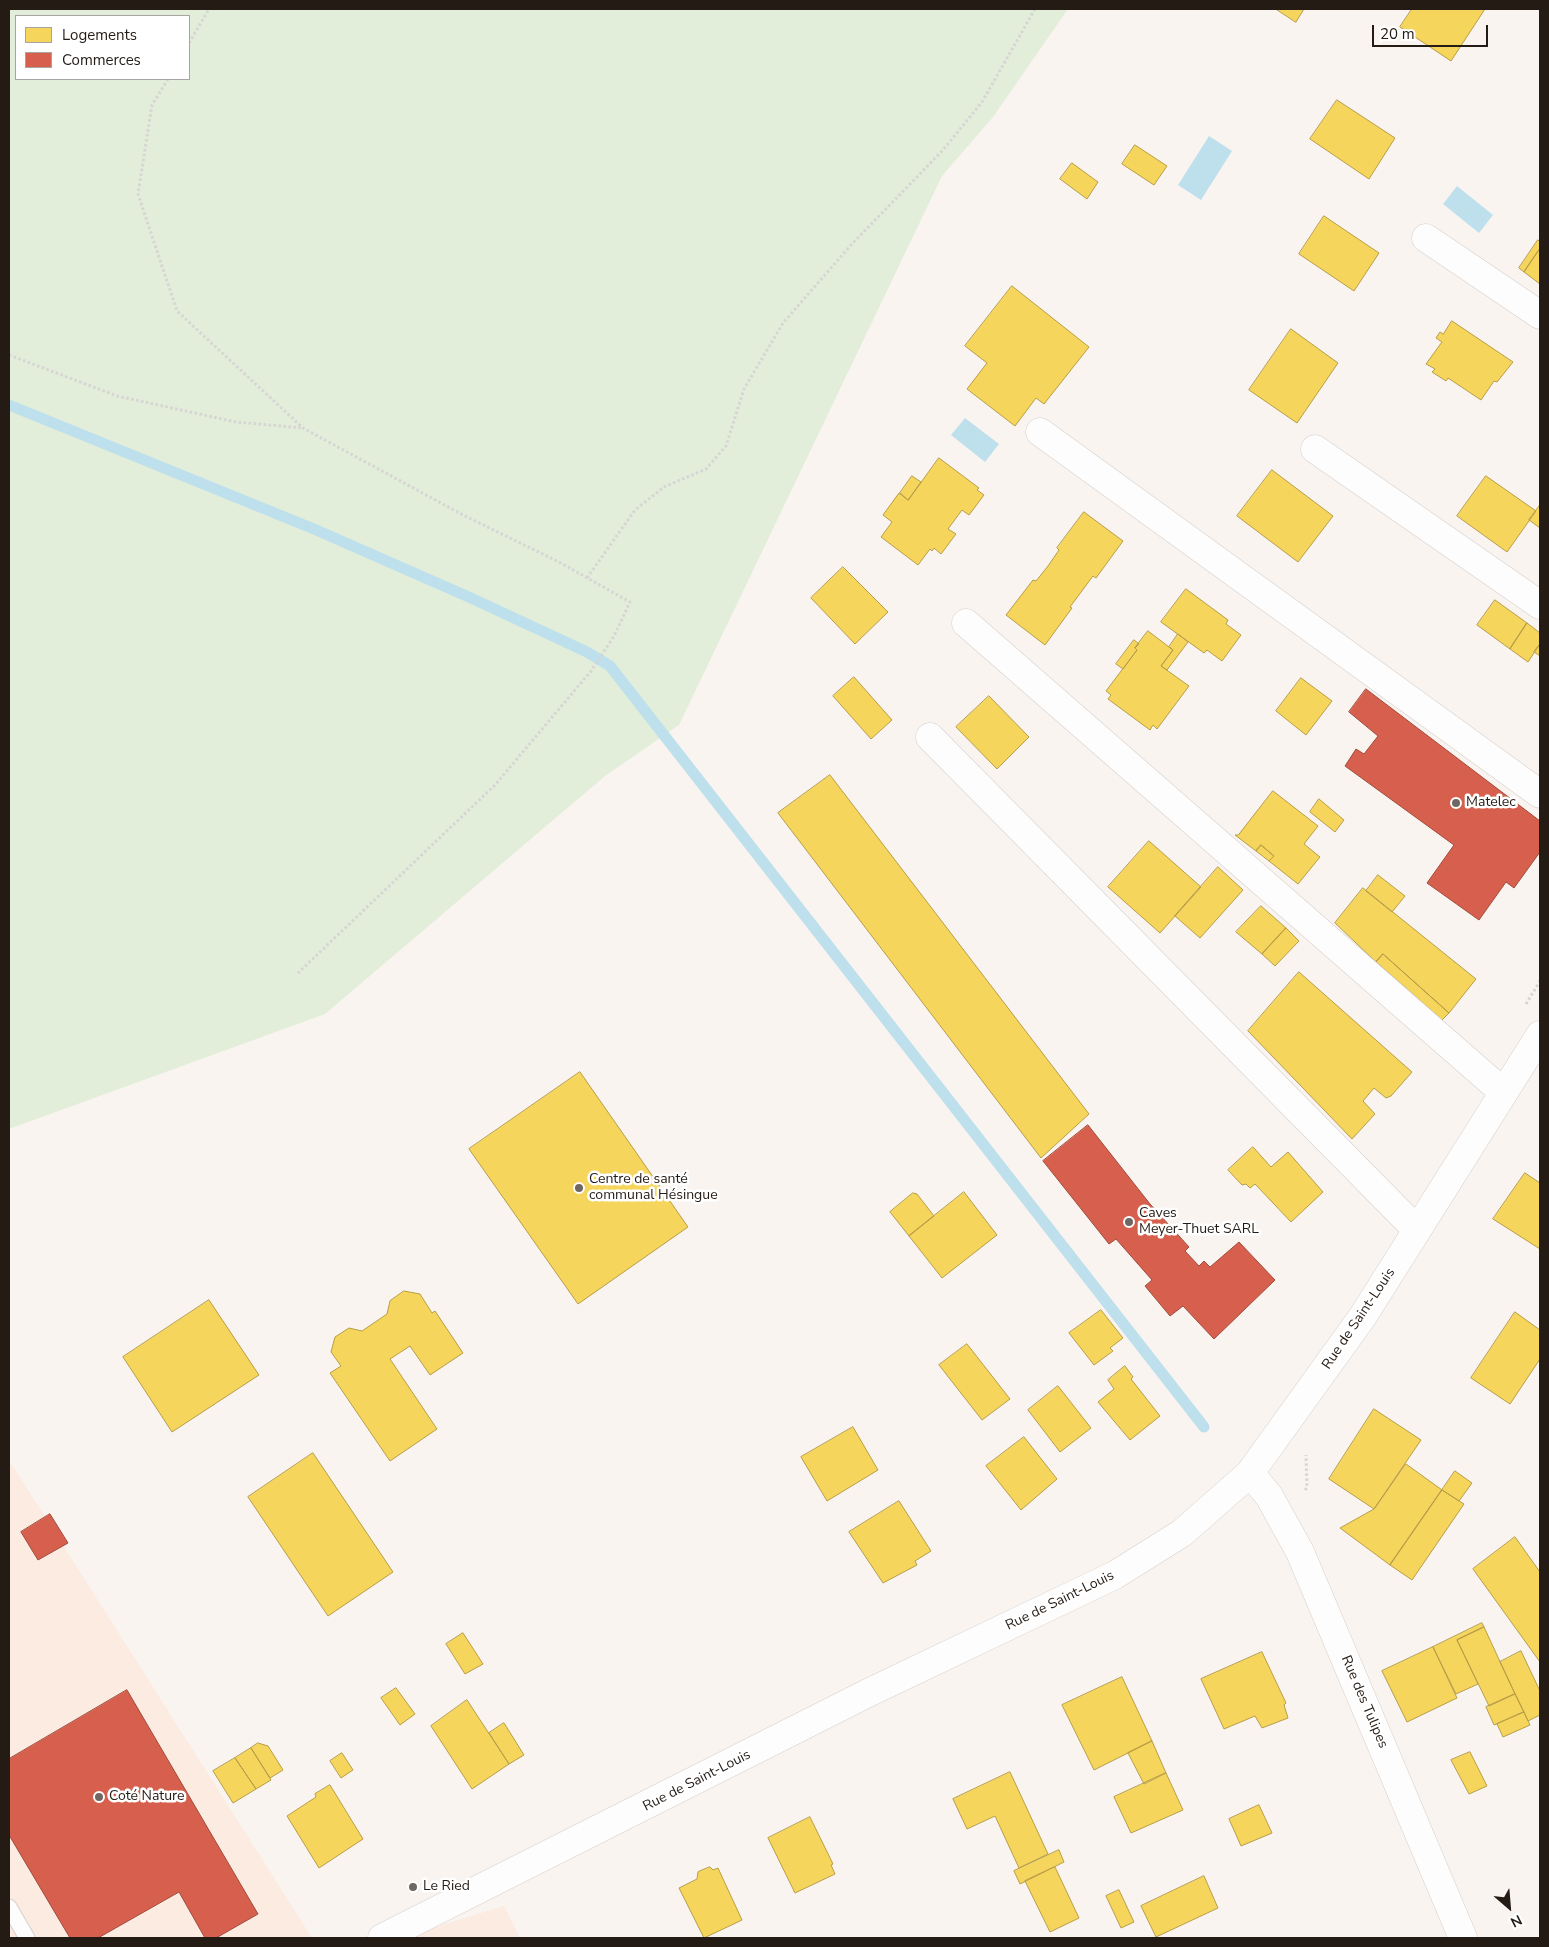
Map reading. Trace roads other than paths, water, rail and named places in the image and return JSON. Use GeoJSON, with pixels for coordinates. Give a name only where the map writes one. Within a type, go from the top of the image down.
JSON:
{"type":"FeatureCollection","features":[{"type":"Feature","properties":{"kind":"street"},"geometry":{"type":"LineString","coordinates":[[1426,238],[1540,315]]}},
{"type":"Feature","properties":{"kind":"street"},"geometry":{"type":"LineString","coordinates":[[1040,432],[1540,794]]}},
{"type":"Feature","properties":{"kind":"street"},"geometry":{"type":"LineString","coordinates":[[1315,449],[1540,605]]}},
{"type":"Feature","properties":{"kind":"street"},"geometry":{"type":"LineString","coordinates":[[966,624],[1503,1092]]}},
{"type":"Feature","properties":{"kind":"street"},"geometry":{"type":"LineString","coordinates":[[930,737],[1417,1230]]}},
{"type":"Feature","properties":{"kind":"street","name":"Rue de Saint-Louis"},"geometry":{"type":"LineString","coordinates":[[382,1938],[870,1692],[1115,1575],[1182,1533],[1250,1473],[1363,1316],[1540,1035]]}},
{"type":"Feature","properties":{"kind":"street","name":"Rue des Tulipes"},"geometry":{"type":"LineString","coordinates":[[1250,1473],[1269,1496],[1300,1552],[1463,1938]]}},
{"type":"Feature","properties":{"kind":"lane"},"geometry":{"type":"LineString","coordinates":[[9,1907],[27,1938]]}},
{"type":"Feature","properties":{"kind":"water"},"geometry":{"type":"Polygon","coordinates":[[[1209,136],[1232,151],[1201,200],[1178,185],[1209,136]]]}},
{"type":"Feature","properties":{"kind":"water"},"geometry":{"type":"Polygon","coordinates":[[[1457,186],[1493,215],[1479,233],[1443,204],[1457,186]]]}},
{"type":"Feature","properties":{"kind":"water"},"geometry":{"type":"Polygon","coordinates":[[[965,418],[999,444],[985,462],[951,435],[965,418]]]}},
{"type":"Feature","properties":{"kind":"waterway"},"geometry":{"type":"LineString","coordinates":[[9,405],[314,529],[471,598],[587,652],[610,666],[1204,1427]]}},
{"type":"Feature","properties":{"kind":"place","name":"Matelec"},"geometry":{"type":"Point","coordinates":[1456,803]}},
{"type":"Feature","properties":{"kind":"place","name":"Centre de santé communal Hésingue"},"geometry":{"type":"Point","coordinates":[579,1188]}},
{"type":"Feature","properties":{"kind":"place","name":"Caves Meyer-Thuet SARL"},"geometry":{"type":"Point","coordinates":[1129,1222]}},
{"type":"Feature","properties":{"kind":"place","name":"Coté Nature"},"geometry":{"type":"Point","coordinates":[99,1797]}},
{"type":"Feature","properties":{"kind":"place","name":"Le Ried"},"geometry":{"type":"Point","coordinates":[413,1887]}}]}
